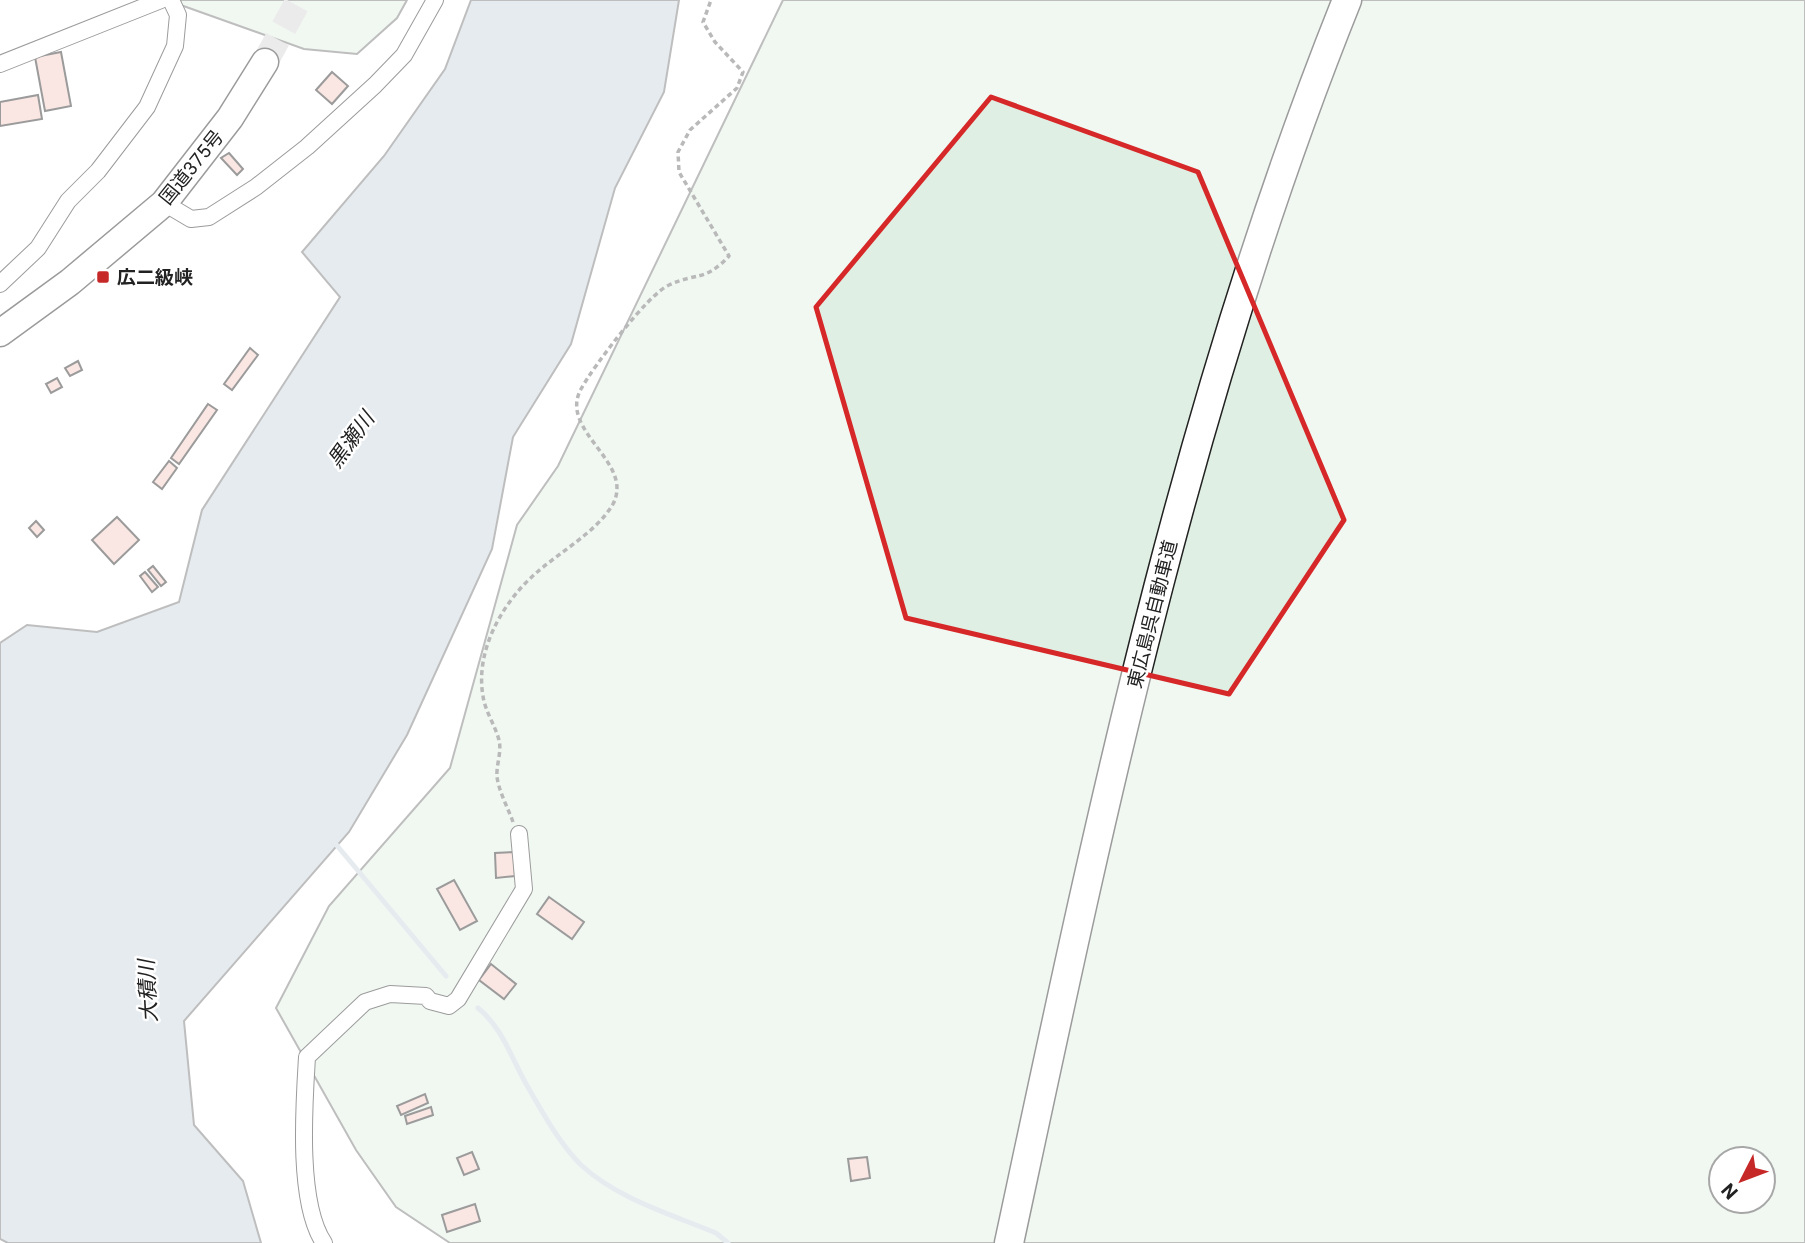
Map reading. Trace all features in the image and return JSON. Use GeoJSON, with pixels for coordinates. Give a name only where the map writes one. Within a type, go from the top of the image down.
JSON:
{"type":"FeatureCollection","features":[{"type":"Feature","properties":{"kind":"highway","name":"東広島呉自動車道"},"geometry":{"type":"LineString","coordinates":[[1009,1243],[1059,1008],[1155,598],[1201,427],[1253,252],[1307,99],[1347,0]]}},
{"type":"Feature","properties":{"kind":"highway","name":"国道375号"},"geometry":{"type":"LineString","coordinates":[[0,333],[70,282],[164,203],[230,118],[265,62]]}},
{"type":"Feature","properties":{"kind":"street"},"geometry":{"type":"LineString","coordinates":[[0,64],[161,0]]}},
{"type":"Feature","properties":{"kind":"street"},"geometry":{"type":"LineString","coordinates":[[0,284],[38,248],[68,201],[98,171],[147,107],[175,46],[178,16],[171,0]]}},
{"type":"Feature","properties":{"kind":"street"},"geometry":{"type":"LineString","coordinates":[[164,203],[191,219],[209,217],[256,187],[375,85],[404,55],[435,0]]}},
{"type":"Feature","properties":{"kind":"street"},"geometry":{"type":"LineString","coordinates":[[324,1243],[314,1229],[303,1132],[307,1057],[365,1002],[390,994],[426,996],[430,1001],[449,1006],[458,999],[524,889],[519,834]]}},
{"type":"Feature","properties":{"kind":"path"},"geometry":{"type":"LineString","coordinates":[[519,834],[497,777],[500,743],[482,696],[484,652],[504,610],[528,580],[571,548],[613,503],[617,483],[576,410],[580,390],[651,296],[668,285],[714,272],[729,256],[679,172],[678,152],[690,130],[737,88],[743,72],[715,42],[703,22],[711,0]]}},
{"type":"Feature","properties":{"kind":"highlighted area"},"geometry":{"type":"Polygon","coordinates":[[[991,97],[1198,172],[1344,520],[1229,694],[906,618],[816,307],[991,97]]]}},
{"type":"Feature","properties":{"kind":"green space"},"geometry":{"type":"Polygon","coordinates":[[[175,0],[407,0],[397,18],[357,54],[304,49],[175,3],[175,0]]]}},
{"type":"Feature","properties":{"kind":"green space"},"geometry":{"type":"Polygon","coordinates":[[[783,0],[1805,0],[1805,1243],[450,1243],[396,1207],[356,1150],[276,1008],[329,906],[450,768],[517,525],[558,466],[783,0]]]}},
{"type":"Feature","properties":{"kind":"water"},"geometry":{"type":"Polygon","coordinates":[[[471,0],[679,0],[664,92],[615,188],[571,344],[513,437],[492,549],[407,735],[349,832],[184,1021],[194,1125],[243,1181],[261,1243],[8,1243],[0,1239],[0,643],[27,625],[97,632],[179,602],[202,510],[340,297],[302,252],[384,156],[445,69],[471,0]]]}},
{"type":"Feature","properties":{"kind":"building"},"geometry":{"type":"Polygon","coordinates":[[[61,52],[71,106],[45,111],[35,57],[61,52]]]}},
{"type":"Feature","properties":{"kind":"building"},"geometry":{"type":"Polygon","coordinates":[[[332,72],[348,86],[332,104],[316,90],[332,72]]]}},
{"type":"Feature","properties":{"kind":"building"},"geometry":{"type":"Polygon","coordinates":[[[38,95],[42,119],[0,126],[0,102],[38,95]]]}},
{"type":"Feature","properties":{"kind":"building"},"geometry":{"type":"Polygon","coordinates":[[[229,153],[243,169],[237,175],[221,158],[229,153]]]}},
{"type":"Feature","properties":{"kind":"building"},"geometry":{"type":"Polygon","coordinates":[[[250,348],[258,355],[232,390],[224,384],[250,348]]]}},
{"type":"Feature","properties":{"kind":"building"},"geometry":{"type":"Polygon","coordinates":[[[78,361],[82,370],[70,376],[65,368],[78,361]]]}},
{"type":"Feature","properties":{"kind":"building"},"geometry":{"type":"Polygon","coordinates":[[[57,378],[62,387],[51,393],[46,384],[57,378]]]}},
{"type":"Feature","properties":{"kind":"building"},"geometry":{"type":"Polygon","coordinates":[[[208,404],[217,410],[179,464],[171,458],[208,404]]]}},
{"type":"Feature","properties":{"kind":"building"},"geometry":{"type":"Polygon","coordinates":[[[169,461],[177,468],[162,489],[153,482],[169,461]]]}},
{"type":"Feature","properties":{"kind":"building"},"geometry":{"type":"Polygon","coordinates":[[[117,517],[139,540],[114,564],[92,540],[117,517]]]}},
{"type":"Feature","properties":{"kind":"building"},"geometry":{"type":"Polygon","coordinates":[[[36,521],[44,530],[37,537],[29,528],[36,521]]]}},
{"type":"Feature","properties":{"kind":"building"},"geometry":{"type":"Polygon","coordinates":[[[153,566],[166,582],[161,586],[148,570],[153,566]]]}},
{"type":"Feature","properties":{"kind":"building"},"geometry":{"type":"Polygon","coordinates":[[[145,572],[158,587],[152,592],[140,576],[145,572]]]}},
{"type":"Feature","properties":{"kind":"building"},"geometry":{"type":"Polygon","coordinates":[[[514,852],[515,876],[496,878],[495,853],[514,852]]]}},
{"type":"Feature","properties":{"kind":"building"},"geometry":{"type":"Polygon","coordinates":[[[454,880],[477,921],[460,930],[437,889],[454,880]]]}},
{"type":"Feature","properties":{"kind":"building"},"geometry":{"type":"Polygon","coordinates":[[[549,897],[584,922],[572,939],[537,914],[549,897]]]}},
{"type":"Feature","properties":{"kind":"building"},"geometry":{"type":"Polygon","coordinates":[[[491,964],[516,984],[504,999],[479,980],[491,964]]]}},
{"type":"Feature","properties":{"kind":"building"},"geometry":{"type":"Polygon","coordinates":[[[425,1094],[428,1103],[401,1115],[397,1106],[425,1094]]]}},
{"type":"Feature","properties":{"kind":"building"},"geometry":{"type":"Polygon","coordinates":[[[431,1107],[433,1115],[407,1124],[405,1116],[431,1107]]]}},
{"type":"Feature","properties":{"kind":"building"},"geometry":{"type":"Polygon","coordinates":[[[472,1152],[479,1169],[464,1175],[457,1158],[472,1152]]]}},
{"type":"Feature","properties":{"kind":"building"},"geometry":{"type":"Polygon","coordinates":[[[867,1157],[870,1178],[851,1181],[848,1159],[867,1157]]]}},
{"type":"Feature","properties":{"kind":"building"},"geometry":{"type":"Polygon","coordinates":[[[475,1204],[480,1221],[447,1232],[442,1215],[475,1204]]]}},
{"type":"Feature","properties":{"kind":"waterway"},"geometry":{"type":"LineString","coordinates":[[334,842],[446,976]]}},
{"type":"Feature","properties":{"kind":"waterway"},"geometry":{"type":"LineString","coordinates":[[478,1008],[501,1035],[547,1119],[581,1165],[611,1187],[716,1233],[728,1243]]}},
{"type":"Feature","properties":{"kind":"tunnel"},"geometry":{"type":"LineString","coordinates":[[265,62],[299,0]]}},
{"type":"Feature","properties":{"kind":"place","name":"広二級峡"},"geometry":{"type":"Point","coordinates":[103,277]}},
{"type":"Feature","properties":{"kind":"water label","name":"黒瀬川"},"geometry":{"type":"Point","coordinates":[351,440]}},
{"type":"Feature","properties":{"kind":"water label","name":"大積川"},"geometry":{"type":"Point","coordinates":[148,991]}}]}
